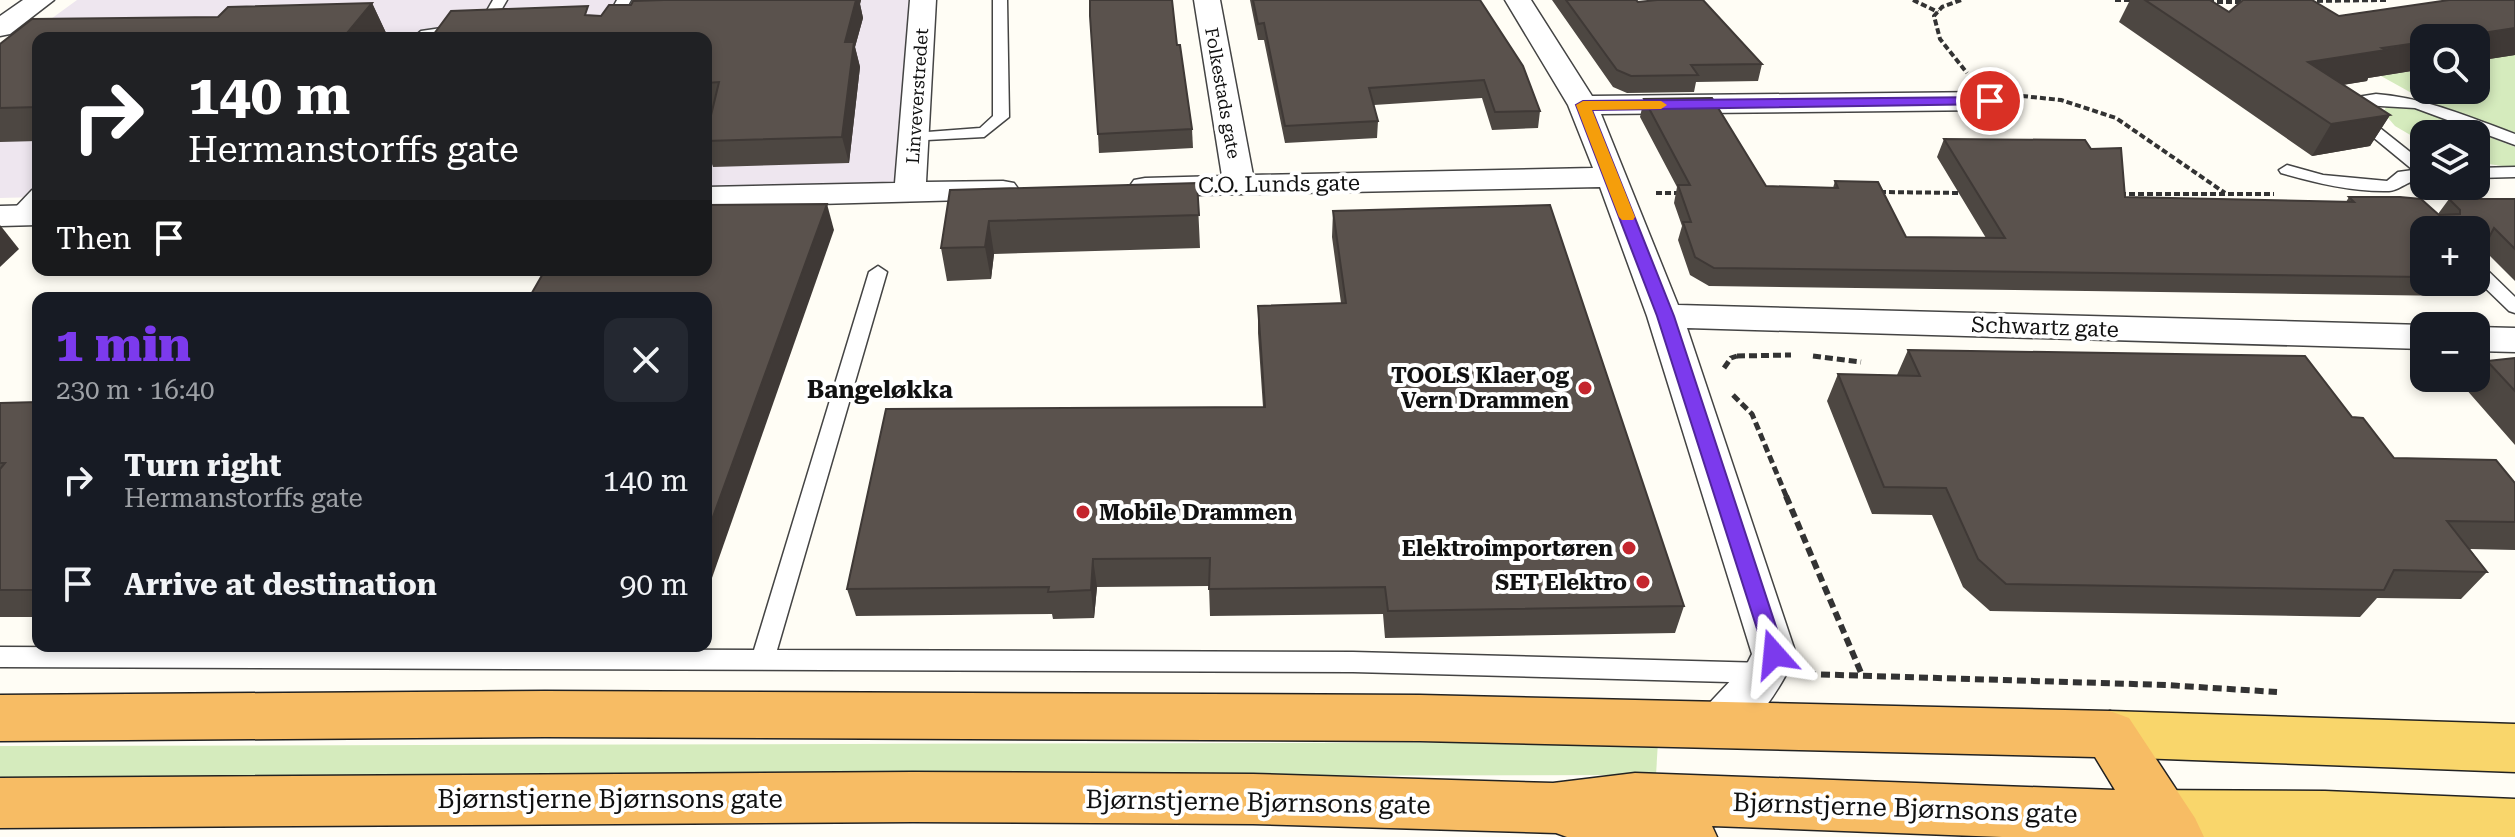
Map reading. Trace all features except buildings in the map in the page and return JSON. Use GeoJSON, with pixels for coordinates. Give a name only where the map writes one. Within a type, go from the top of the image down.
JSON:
{"type":"FeatureCollection","features":[{"type":"Feature","properties":{"kind":"highway"},"geometry":{"type":"LineString","coordinates":[[0,718],[561,714],[1420,718],[2110,734],[2149,826]]}},
{"type":"Feature","properties":{"kind":"highway","name":"Bjørnstjerne Bjørnsons gate"},"geometry":{"type":"LineString","coordinates":[[0,803],[913,797],[1253,799],[1553,808],[1635,798],[2149,826]]}},
{"type":"Feature","properties":{"kind":"highway"},"geometry":{"type":"LineString","coordinates":[[1553,808],[1637,832],[1688,837]]}},
{"type":"Feature","properties":{"kind":"main road"},"geometry":{"type":"LineString","coordinates":[[2110,734],[2515,748]]}},
{"type":"Feature","properties":{"kind":"main road","name":"Bjørnstjerne Bjørnsons gate"},"geometry":{"type":"LineString","coordinates":[[2149,826],[2235,813],[2418,828],[2515,825]]}},
{"type":"Feature","properties":{"kind":"street"},"geometry":{"type":"LineString","coordinates":[[10,26],[41,0]]}},
{"type":"Feature","properties":{"kind":"street","name":"Linveverstredet"},"geometry":{"type":"LineString","coordinates":[[910,191],[923,0]]}},
{"type":"Feature","properties":{"kind":"street","name":"Folkestads gate"},"geometry":{"type":"LineString","coordinates":[[1207,0],[1239,185]]}},
{"type":"Feature","properties":{"kind":"street"},"geometry":{"type":"LineString","coordinates":[[1518,0],[1583,105],[1665,316],[1774,654],[1766,673],[1718,725]]}},
{"type":"Feature","properties":{"kind":"street"},"geometry":{"type":"LineString","coordinates":[[1583,105],[1992,94]]}},
{"type":"Feature","properties":{"kind":"street","name":"C.O. Lunds gate"},"geometry":{"type":"LineString","coordinates":[[1116,188],[1611,177]]}},
{"type":"Feature","properties":{"kind":"street"},"geometry":{"type":"LineString","coordinates":[[712,197],[1037,189]]}},
{"type":"Feature","properties":{"kind":"street","name":"Schwartz gate"},"geometry":{"type":"LineString","coordinates":[[1665,316],[2410,337]]}},
{"type":"Feature","properties":{"kind":"street"},"geometry":{"type":"LineString","coordinates":[[2490,339],[2515,340]]}},
{"type":"Feature","properties":{"kind":"lane"},"geometry":{"type":"LineString","coordinates":[[484,28],[500,0]]}},
{"type":"Feature","properties":{"kind":"lane"},"geometry":{"type":"LineString","coordinates":[[606,32],[624,0]]}},
{"type":"Feature","properties":{"kind":"lane"},"geometry":{"type":"LineString","coordinates":[[914,138],[984,132],[1001,117],[1000,0]]}},
{"type":"Feature","properties":{"kind":"lane"},"geometry":{"type":"LineString","coordinates":[[594,24],[610,23]]}},
{"type":"Feature","properties":{"kind":"lane"},"geometry":{"type":"LineString","coordinates":[[438,32],[499,27]]}},
{"type":"Feature","properties":{"kind":"lane"},"geometry":{"type":"LineString","coordinates":[[2410,161],[2353,114],[2356,101],[2401,99],[2459,120]]}},
{"type":"Feature","properties":{"kind":"lane"},"geometry":{"type":"LineString","coordinates":[[2490,131],[2515,140]]}},
{"type":"Feature","properties":{"kind":"lane"},"geometry":{"type":"LineString","coordinates":[[2287,170],[2322,180],[2391,186],[2408,203]]}},
{"type":"Feature","properties":{"kind":"lane"},"geometry":{"type":"LineString","coordinates":[[2490,173],[2515,172]]}},
{"type":"Feature","properties":{"kind":"lane"},"geometry":{"type":"LineString","coordinates":[[2391,186],[2404,175],[2410,174]]}},
{"type":"Feature","properties":{"kind":"lane"},"geometry":{"type":"LineString","coordinates":[[763,659],[878,272]]}},
{"type":"Feature","properties":{"kind":"lane"},"geometry":{"type":"LineString","coordinates":[[2490,283],[2515,307]]}},
{"type":"Feature","properties":{"kind":"lane"},"geometry":{"type":"LineString","coordinates":[[0,657],[1353,662],[1766,673]]}},
{"type":"Feature","properties":{"kind":"path"},"geometry":{"type":"LineString","coordinates":[[1913,0],[1938,12]]}},
{"type":"Feature","properties":{"kind":"path"},"geometry":{"type":"LineString","coordinates":[[1961,0],[1934,16],[1940,39],[1992,94],[2061,100],[2116,118],[2225,194],[2117,194]]}},
{"type":"Feature","properties":{"kind":"path"},"geometry":{"type":"LineString","coordinates":[[2115,0],[2145,1]]}},
{"type":"Feature","properties":{"kind":"path"},"geometry":{"type":"LineString","coordinates":[[2296,2],[2386,0]]}},
{"type":"Feature","properties":{"kind":"path"},"geometry":{"type":"LineString","coordinates":[[2207,2],[2252,2]]}},
{"type":"Feature","properties":{"kind":"path"},"geometry":{"type":"LineString","coordinates":[[1870,192],[1963,193]]}},
{"type":"Feature","properties":{"kind":"path"},"geometry":{"type":"LineString","coordinates":[[1650,193],[1682,193]]}},
{"type":"Feature","properties":{"kind":"path"},"geometry":{"type":"LineString","coordinates":[[1733,349],[1737,356]]}},
{"type":"Feature","properties":{"kind":"path"},"geometry":{"type":"LineString","coordinates":[[1725,380],[1725,363],[1737,356],[1805,355],[1861,362]]}},
{"type":"Feature","properties":{"kind":"path"},"geometry":{"type":"LineString","coordinates":[[1728,389],[1752,414],[1862,675]]}},
{"type":"Feature","properties":{"kind":"path"},"geometry":{"type":"LineString","coordinates":[[1766,673],[2166,685],[2293,693]]}},
{"type":"Feature","properties":{"kind":"shaded area"},"geometry":{"type":"Polygon","coordinates":[[[77,0],[923,0],[910,191],[712,193],[712,32],[33,32],[77,0]]]}},
{"type":"Feature","properties":{"kind":"shaded area"},"geometry":{"type":"Polygon","coordinates":[[[32,33],[32,197],[0,198],[0,56],[32,33]]]}},
{"type":"Feature","properties":{"kind":"green space"},"geometry":{"type":"Polygon","coordinates":[[[2515,54],[2515,134],[2490,125],[2490,120],[2477,120],[2434,104],[2490,104],[2490,58],[2515,54]]]}},
{"type":"Feature","properties":{"kind":"green space"},"geometry":{"type":"Polygon","coordinates":[[[2410,71],[2410,92],[2381,76],[2410,71]]]}},
{"type":"Feature","properties":{"kind":"green space"},"geometry":{"type":"Polygon","coordinates":[[[2387,106],[2410,106],[2446,120],[2410,120],[2410,135],[2395,126],[2383,112],[2387,106]]]}},
{"type":"Feature","properties":{"kind":"green space"},"geometry":{"type":"Polygon","coordinates":[[[2490,137],[2515,147],[2515,168],[2490,164],[2490,137]]]}},
{"type":"Feature","properties":{"kind":"green space"},"geometry":{"type":"Polygon","coordinates":[[[1658,742],[1656,775],[0,778],[0,746],[1658,742]]]}},
{"type":"Feature","properties":{"kind":"slow traffic"},"geometry":{"type":"LineString","coordinates":[[1627,217],[1583,105],[1661,105]]}},
{"type":"Feature","properties":{"kind":"place","name":"TOOLS Klaer og Vern Drammen"},"geometry":{"type":"Point","coordinates":[1585,388]}},
{"type":"Feature","properties":{"kind":"place","name":"Mobile Drammen"},"geometry":{"type":"Point","coordinates":[1083,512]}},
{"type":"Feature","properties":{"kind":"place","name":"Elektroimportøren"},"geometry":{"type":"Point","coordinates":[1629,548]}},
{"type":"Feature","properties":{"kind":"place","name":"SET Elektro"},"geometry":{"type":"Point","coordinates":[1643,582]}},
{"type":"Feature","properties":{"kind":"district","name":"Bangeløkka"},"geometry":{"type":"Point","coordinates":[880,390]}},
{"type":"Feature","properties":{"kind":"route"},"geometry":{"type":"LineString","coordinates":[[1774,654],[1665,316],[1583,105],[1990,101]]}}]}
